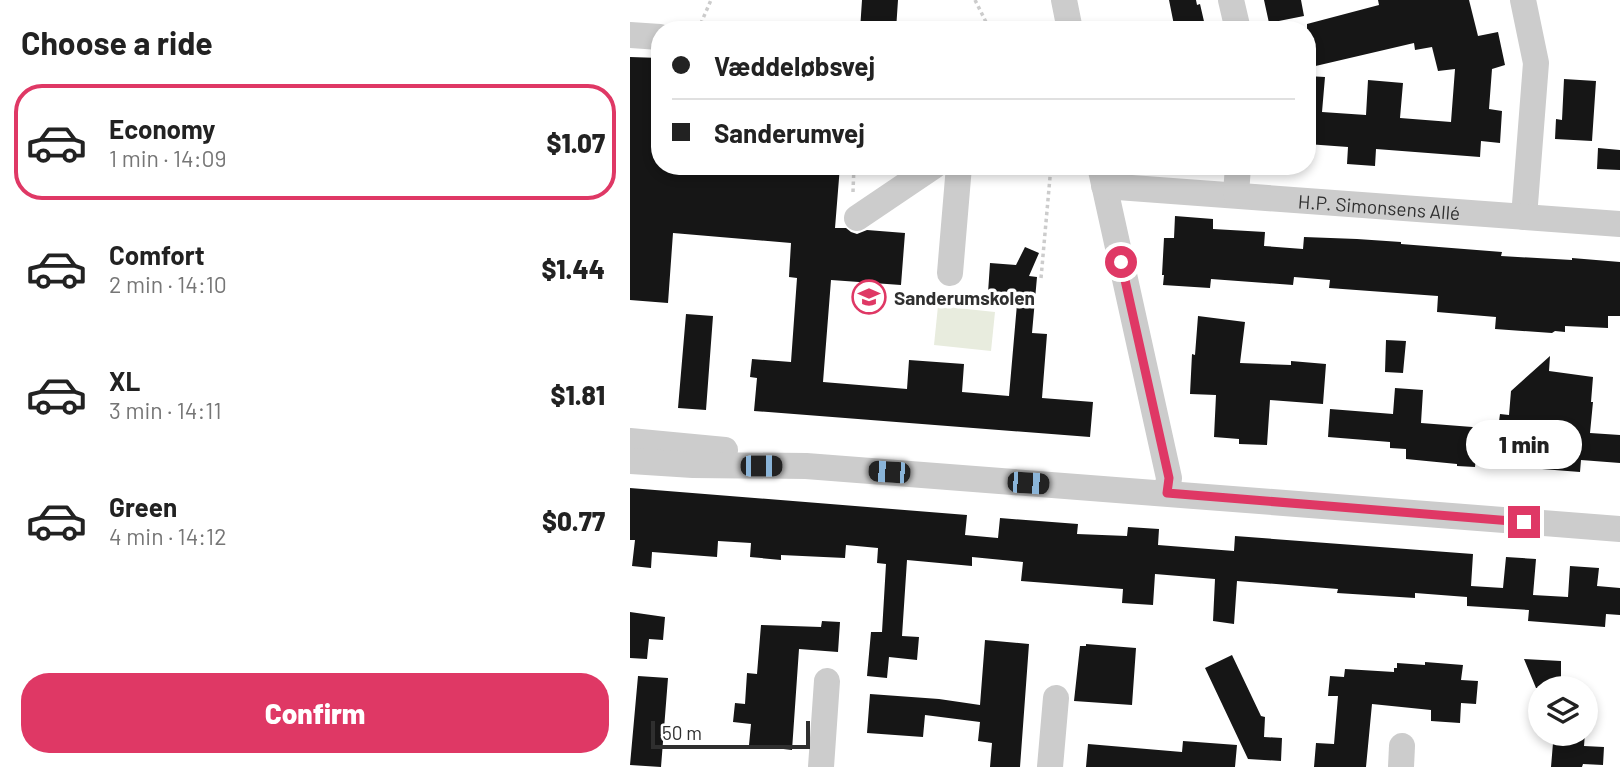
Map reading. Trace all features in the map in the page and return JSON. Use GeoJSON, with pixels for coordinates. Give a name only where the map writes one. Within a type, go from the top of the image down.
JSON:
{"type":"FeatureCollection","features":[{"type":"Feature","properties":{"kind":"street"},"geometry":{"type":"LineString","coordinates":[[1064,0],[1068,21]]}},
{"type":"Feature","properties":{"kind":"street"},"geometry":{"type":"LineString","coordinates":[[1231,0],[1236,21]]}},
{"type":"Feature","properties":{"kind":"street"},"geometry":{"type":"LineString","coordinates":[[1523,0],[1536,63],[1524,217]]}},
{"type":"Feature","properties":{"kind":"street"},"geometry":{"type":"LineString","coordinates":[[630,35],[651,36]]}},
{"type":"Feature","properties":{"kind":"street"},"geometry":{"type":"LineString","coordinates":[[857,218],[921,175]]}},
{"type":"Feature","properties":{"kind":"street"},"geometry":{"type":"LineString","coordinates":[[950,273],[958,175]]}},
{"type":"Feature","properties":{"kind":"street"},"geometry":{"type":"LineString","coordinates":[[1236,194],[1237,175]]}},
{"type":"Feature","properties":{"kind":"street"},"geometry":{"type":"LineString","coordinates":[[1102,176],[1169,478],[1167,493]]}},
{"type":"Feature","properties":{"kind":"street","name":"H.P. Simonsens Allé"},"geometry":{"type":"LineString","coordinates":[[1102,176],[1236,194],[1620,224]]}},
{"type":"Feature","properties":{"kind":"street"},"geometry":{"type":"LineString","coordinates":[[630,441],[739,451],[806,466]]}},
{"type":"Feature","properties":{"kind":"street"},"geometry":{"type":"LineString","coordinates":[[630,461],[693,465],[806,466],[1620,529]]}},
{"type":"Feature","properties":{"kind":"street"},"geometry":{"type":"LineString","coordinates":[[821,767],[827,681]]}},
{"type":"Feature","properties":{"kind":"street"},"geometry":{"type":"LineString","coordinates":[[1051,767],[1056,698]]}},
{"type":"Feature","properties":{"kind":"path"},"geometry":{"type":"LineString","coordinates":[[702,21],[711,0]]}},
{"type":"Feature","properties":{"kind":"path"},"geometry":{"type":"LineString","coordinates":[[975,0],[986,21]]}},
{"type":"Feature","properties":{"kind":"path"},"geometry":{"type":"LineString","coordinates":[[1041,278],[1050,175]]}},
{"type":"Feature","properties":{"kind":"shaded area"},"geometry":{"type":"Polygon","coordinates":[[[938,306],[995,312],[991,351],[934,345],[938,306]]]}},
{"type":"Feature","properties":{"kind":"building"},"geometry":{"type":"Polygon","coordinates":[[[862,0],[898,0],[897,21],[861,21],[862,0]]]}},
{"type":"Feature","properties":{"kind":"building"},"geometry":{"type":"Polygon","coordinates":[[[1169,0],[1196,0],[1197,5],[1200,4],[1204,21],[1173,21],[1169,0]]]}},
{"type":"Feature","properties":{"kind":"building"},"geometry":{"type":"Polygon","coordinates":[[[1264,0],[1301,0],[1304,16],[1269,21],[1264,0]]]}},
{"type":"Feature","properties":{"kind":"building"},"geometry":{"type":"Polygon","coordinates":[[[1378,0],[1469,0],[1478,36],[1498,32],[1505,65],[1492,69],[1489,109],[1502,111],[1500,143],[1481,141],[1480,157],[1376,149],[1375,166],[1347,164],[1348,147],[1316,145],[1316,76],[1325,77],[1322,112],[1366,115],[1368,80],[1403,83],[1400,118],[1451,122],[1455,69],[1438,71],[1432,47],[1415,50],[1414,43],[1316,66],[1316,22],[1379,5],[1378,0]]]}},
{"type":"Feature","properties":{"kind":"building"},"geometry":{"type":"Polygon","coordinates":[[[630,57],[651,58],[651,175],[839,175],[835,228],[846,228],[857,234],[867,230],[905,233],[901,285],[831,280],[823,382],[907,389],[909,360],[964,364],[962,392],[1009,396],[1017,304],[1011,303],[1012,295],[988,293],[990,263],[1016,265],[1025,247],[1039,253],[1029,276],[1037,277],[1032,333],[1047,334],[1042,398],[1093,402],[1090,437],[754,411],[757,378],[750,377],[752,359],[791,362],[797,278],[789,277],[791,243],[673,233],[668,303],[630,300],[630,57]]]}},
{"type":"Feature","properties":{"kind":"building"},"geometry":{"type":"Polygon","coordinates":[[[1564,79],[1596,81],[1592,141],[1555,139],[1556,119],[1562,120],[1564,79]]]}},
{"type":"Feature","properties":{"kind":"building"},"geometry":{"type":"Polygon","coordinates":[[[1598,148],[1620,150],[1620,170],[1597,169],[1598,148]]]}},
{"type":"Feature","properties":{"kind":"building"},"geometry":{"type":"Polygon","coordinates":[[[1175,216],[1213,219],[1213,229],[1265,232],[1264,246],[1303,249],[1304,237],[1357,239],[1502,252],[1501,256],[1620,262],[1620,316],[1608,316],[1608,328],[1565,326],[1565,332],[1552,333],[1495,329],[1496,317],[1437,312],[1438,296],[1329,288],[1330,280],[1294,277],[1293,285],[1211,279],[1210,288],[1163,285],[1164,238],[1174,238],[1175,216]]]}},
{"type":"Feature","properties":{"kind":"building"},"geometry":{"type":"Polygon","coordinates":[[[686,314],[713,316],[706,410],[678,408],[686,314]]]}},
{"type":"Feature","properties":{"kind":"building"},"geometry":{"type":"Polygon","coordinates":[[[1198,316],[1245,322],[1240,363],[1291,365],[1291,361],[1326,364],[1323,404],[1270,400],[1267,445],[1239,444],[1239,439],[1214,437],[1216,395],[1190,394],[1198,316]]]}},
{"type":"Feature","properties":{"kind":"building"},"geometry":{"type":"Polygon","coordinates":[[[1386,340],[1406,341],[1403,373],[1385,372],[1386,340]]]}},
{"type":"Feature","properties":{"kind":"building"},"geometry":{"type":"Polygon","coordinates":[[[1550,356],[1549,371],[1593,377],[1590,433],[1620,435],[1620,463],[1581,460],[1580,472],[1542,469],[1542,463],[1476,458],[1475,467],[1457,466],[1406,459],[1406,449],[1390,448],[1390,442],[1328,437],[1330,409],[1393,414],[1395,388],[1423,390],[1421,423],[1498,429],[1500,414],[1509,415],[1511,391],[1550,356]]]}},
{"type":"Feature","properties":{"kind":"building"},"geometry":{"type":"Polygon","coordinates":[[[630,488],[967,515],[965,535],[998,538],[1000,518],[1078,524],[1077,534],[1127,536],[1128,527],[1159,529],[1158,545],[1234,551],[1235,536],[1473,554],[1471,586],[1503,588],[1506,557],[1536,559],[1533,595],[1568,597],[1570,566],[1599,568],[1597,586],[1620,588],[1620,615],[1606,614],[1605,627],[1528,621],[1529,610],[1467,606],[1467,597],[1415,593],[1415,598],[1337,593],[1338,589],[1237,581],[1234,624],[1213,621],[1215,579],[1155,574],[1153,605],[1122,603],[1123,589],[1021,581],[1023,562],[972,557],[972,566],[907,560],[902,636],[919,637],[917,660],[889,657],[887,678],[867,676],[871,632],[882,632],[886,564],[877,563],[878,548],[846,545],[845,558],[781,555],[781,560],[750,557],[751,543],[718,541],[717,557],[652,552],[651,568],[632,566],[635,540],[630,540],[630,488]]]}},
{"type":"Feature","properties":{"kind":"building"},"geometry":{"type":"Polygon","coordinates":[[[630,612],[665,617],[663,640],[649,639],[647,659],[630,658],[630,612]]]}},
{"type":"Feature","properties":{"kind":"building"},"geometry":{"type":"Polygon","coordinates":[[[822,621],[840,622],[838,652],[799,649],[792,750],[749,745],[751,724],[733,722],[735,703],[745,704],[747,673],[757,674],[761,625],[821,627],[822,621]]]}},
{"type":"Feature","properties":{"kind":"building"},"geometry":{"type":"Polygon","coordinates":[[[985,640],[1029,644],[1020,767],[990,767],[992,743],[978,741],[980,722],[925,715],[923,737],[867,733],[870,694],[980,705],[985,640]]]}},
{"type":"Feature","properties":{"kind":"building"},"geometry":{"type":"Polygon","coordinates":[[[1086,644],[1136,648],[1132,705],[1074,701],[1080,646],[1086,644]]]}},
{"type":"Feature","properties":{"kind":"building"},"geometry":{"type":"Polygon","coordinates":[[[1232,655],[1261,716],[1265,717],[1264,737],[1282,738],[1281,761],[1248,759],[1205,668],[1232,655]]]}},
{"type":"Feature","properties":{"kind":"building"},"geometry":{"type":"Polygon","coordinates":[[[1524,659],[1561,661],[1561,676],[1531,676],[1524,659]]]}},
{"type":"Feature","properties":{"kind":"building"},"geometry":{"type":"Polygon","coordinates":[[[1425,662],[1463,665],[1461,680],[1478,681],[1476,704],[1461,703],[1460,723],[1431,721],[1431,710],[1372,704],[1366,767],[1314,767],[1316,743],[1334,744],[1338,696],[1328,696],[1330,676],[1344,677],[1345,669],[1394,672],[1397,663],[1425,665],[1425,662]]]}},
{"type":"Feature","properties":{"kind":"building"},"geometry":{"type":"Polygon","coordinates":[[[638,676],[668,678],[661,767],[630,765],[638,676]]]}},
{"type":"Feature","properties":{"kind":"building"},"geometry":{"type":"Polygon","coordinates":[[[1183,741],[1237,745],[1235,767],[1086,767],[1088,744],[1182,752],[1183,741]]]}},
{"type":"Feature","properties":{"kind":"building"},"geometry":{"type":"Polygon","coordinates":[[[1553,746],[1604,747],[1603,765],[1551,767],[1553,746]]]}},
{"type":"Feature","properties":{"kind":"place","name":"Sanderumskolen"},"geometry":{"type":"Point","coordinates":[869,297]}},
{"type":"Feature","properties":{"kind":"route"},"geometry":{"type":"LineString","coordinates":[[1121,262],[1169,478],[1167,493],[1524,522]]}}]}
